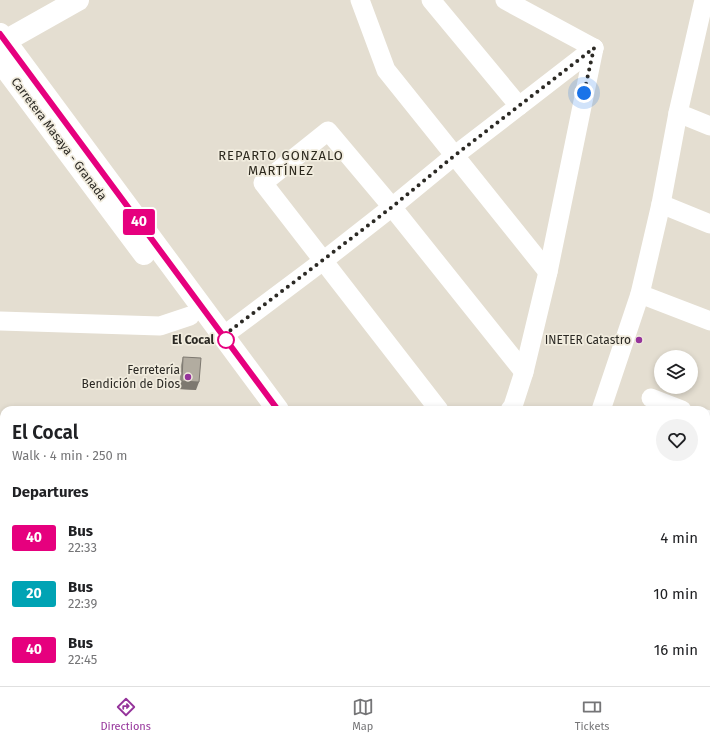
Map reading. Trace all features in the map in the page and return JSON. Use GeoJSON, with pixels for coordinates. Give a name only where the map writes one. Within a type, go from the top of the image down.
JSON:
{"type":"FeatureCollection","features":[{"type":"Feature","properties":{"kind":"main road"},"geometry":{"type":"LineString","coordinates":[[2,45],[78,0]]}},
{"type":"Feature","properties":{"kind":"main road","name":"Carretera Masaya - Granada"},"geometry":{"type":"LineString","coordinates":[[2,45],[190,316],[258,406]]}},
{"type":"Feature","properties":{"kind":"main road","name":"Carretera Masaya - Granada"},"geometry":{"type":"LineString","coordinates":[[2,45],[275,406]]}},
{"type":"Feature","properties":{"kind":"street"},"geometry":{"type":"LineString","coordinates":[[360,0],[386,70],[548,272]]}},
{"type":"Feature","properties":{"kind":"street"},"geometry":{"type":"LineString","coordinates":[[431,0],[519,106]]}},
{"type":"Feature","properties":{"kind":"street"},"geometry":{"type":"LineString","coordinates":[[505,0],[594,48]]}},
{"type":"Feature","properties":{"kind":"street"},"geometry":{"type":"LineString","coordinates":[[602,406],[640,294],[661,204],[678,113],[702,3]]}},
{"type":"Feature","properties":{"kind":"street"},"geometry":{"type":"LineString","coordinates":[[223,336],[392,207],[454,156],[594,48]]}},
{"type":"Feature","properties":{"kind":"street"},"geometry":{"type":"LineString","coordinates":[[513,406],[524,372],[548,272],[594,48]]}},
{"type":"Feature","properties":{"kind":"street"},"geometry":{"type":"LineString","coordinates":[[678,113],[710,126]]}},
{"type":"Feature","properties":{"kind":"street"},"geometry":{"type":"LineString","coordinates":[[436,406],[263,183],[328,131],[392,207],[524,372]]}},
{"type":"Feature","properties":{"kind":"street"},"geometry":{"type":"LineString","coordinates":[[661,204],[710,224]]}},
{"type":"Feature","properties":{"kind":"street"},"geometry":{"type":"LineString","coordinates":[[640,294],[710,321]]}},
{"type":"Feature","properties":{"kind":"street"},"geometry":{"type":"LineString","coordinates":[[0,321],[160,326],[190,316]]}},
{"type":"Feature","properties":{"kind":"street"},"geometry":{"type":"LineString","coordinates":[[651,398],[672,406]]}},
{"type":"Feature","properties":{"kind":"building"},"geometry":{"type":"Polygon","coordinates":[[[183,357],[201,358],[199,382],[182,381],[183,357]]]}},
{"type":"Feature","properties":{"kind":"bus line","name":"40"},"geometry":{"type":"LineString","coordinates":[[0,34],[275,406]]}},
{"type":"Feature","properties":{"kind":"place","name":"El Cocal"},"geometry":{"type":"Point","coordinates":[226,340]}},
{"type":"Feature","properties":{"kind":"place","name":"INETER Catastro"},"geometry":{"type":"Point","coordinates":[639,340]}},
{"type":"Feature","properties":{"kind":"place","name":"Ferretería Bendición de Dios"},"geometry":{"type":"Point","coordinates":[188,377]}},
{"type":"Feature","properties":{"kind":"district","name":"REPARTO GONZALO MARTÍNEZ"},"geometry":{"type":"Point","coordinates":[281,162]}},
{"type":"Feature","properties":{"kind":"route"},"geometry":{"type":"LineString","coordinates":[[226,340],[223,336],[392,207],[454,156],[594,48],[584,93]]}}]}
